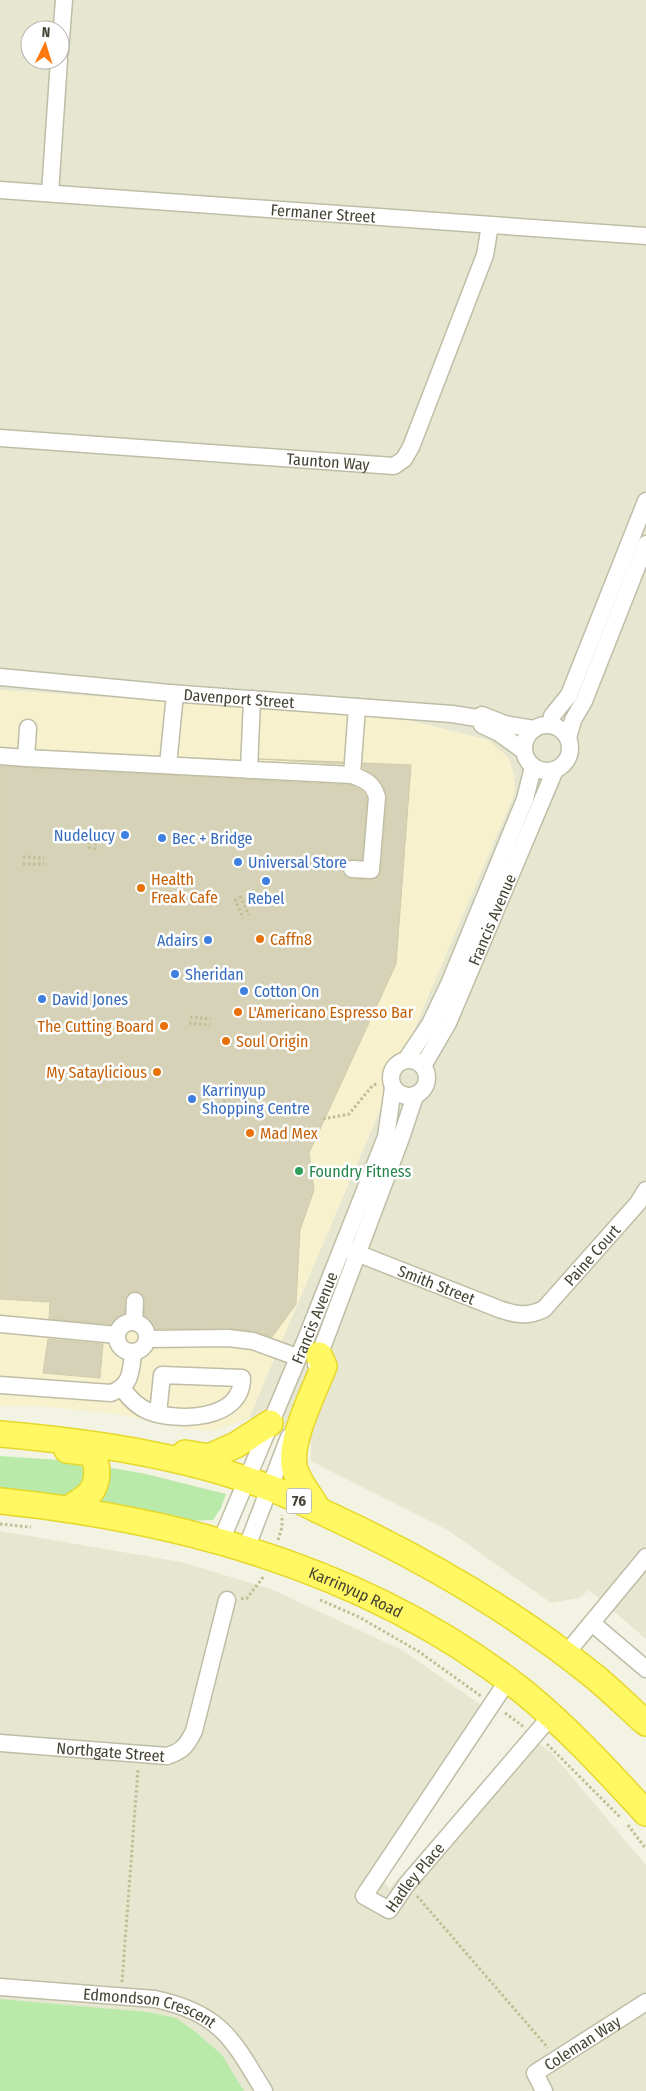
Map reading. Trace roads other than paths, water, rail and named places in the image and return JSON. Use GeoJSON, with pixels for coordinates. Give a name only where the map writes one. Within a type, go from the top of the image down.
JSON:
{"type":"FeatureCollection","features":[{"type":"Feature","properties":{"kind":"highway"},"geometry":{"type":"LineString","coordinates":[[308,1356],[324,1366],[296,1442],[294,1468],[299,1481],[319,1511]]}},
{"type":"Feature","properties":{"kind":"highway"},"geometry":{"type":"LineString","coordinates":[[70,1508],[90,1493],[96,1481],[94,1458],[91,1454],[44,1447],[33,1437],[47,1428],[103,1436],[209,1458],[236,1445],[270,1423]]}},
{"type":"Feature","properties":{"kind":"highway","name":"76"},"geometry":{"type":"LineString","coordinates":[[0,1434],[76,1441],[164,1458],[246,1480],[278,1491],[399,1548],[477,1594],[596,1678],[646,1723]]}},
{"type":"Feature","properties":{"kind":"highway","name":"Karrinyup Road"},"geometry":{"type":"LineString","coordinates":[[0,1501],[70,1508],[221,1541],[246,1549],[266,1571],[329,1579],[403,1613],[458,1645],[508,1680],[551,1716],[646,1813]]}},
{"type":"Feature","properties":{"kind":"street"},"geometry":{"type":"LineString","coordinates":[[62,20],[64,0]]}},
{"type":"Feature","properties":{"kind":"street"},"geometry":{"type":"LineString","coordinates":[[50,193],[59,70]]}},
{"type":"Feature","properties":{"kind":"street","name":"Fermaner Street"},"geometry":{"type":"LineString","coordinates":[[0,190],[646,236]]}},
{"type":"Feature","properties":{"kind":"street","name":"Taunton Way"},"geometry":{"type":"LineString","coordinates":[[0,438],[394,466],[404,459],[410,447],[485,255],[490,225]]}},
{"type":"Feature","properties":{"kind":"street"},"geometry":{"type":"LineString","coordinates":[[646,501],[569,695],[542,727],[525,739],[524,751],[533,767],[548,772],[555,770],[562,766],[570,753],[568,738],[573,720],[584,700],[646,544]]}},
{"type":"Feature","properties":{"kind":"street","name":"Davenport Street"},"geometry":{"type":"LineString","coordinates":[[0,677],[175,694],[452,714],[477,718],[482,716],[505,724],[542,727]]}},
{"type":"Feature","properties":{"kind":"street"},"geometry":{"type":"LineString","coordinates":[[168,765],[175,694]]}},
{"type":"Feature","properties":{"kind":"street"},"geometry":{"type":"LineString","coordinates":[[249,770],[252,699]]}},
{"type":"Feature","properties":{"kind":"street"},"geometry":{"type":"LineString","coordinates":[[352,775],[357,707]]}},
{"type":"Feature","properties":{"kind":"street","name":"Davenport Street"},"geometry":{"type":"LineString","coordinates":[[477,718],[478,723],[498,733],[524,751]]}},
{"type":"Feature","properties":{"kind":"street"},"geometry":{"type":"LineString","coordinates":[[542,727],[564,732],[568,738]]}},
{"type":"Feature","properties":{"kind":"street"},"geometry":{"type":"LineString","coordinates":[[26,758],[28,728]]}},
{"type":"Feature","properties":{"kind":"street"},"geometry":{"type":"LineString","coordinates":[[0,756],[352,775],[367,781],[374,787],[377,797],[371,870],[352,869]]}},
{"type":"Feature","properties":{"kind":"street","name":"Francis Avenue"},"geometry":{"type":"LineString","coordinates":[[246,1549],[278,1491],[308,1356],[342,1247],[386,1137],[392,1071],[395,1066],[406,1060],[430,1024],[449,984],[525,799],[533,767]]}},
{"type":"Feature","properties":{"kind":"street","name":"Francis Avenue"},"geometry":{"type":"LineString","coordinates":[[221,1541],[270,1423],[308,1356],[358,1253],[415,1096],[420,1093],[427,1083],[426,1071],[423,1066],[448,1022],[555,770]]}},
{"type":"Feature","properties":{"kind":"street"},"geometry":{"type":"LineString","coordinates":[[406,1060],[412,1060],[423,1066]]}},
{"type":"Feature","properties":{"kind":"street"},"geometry":{"type":"LineString","coordinates":[[392,1085],[403,1096],[415,1096]]}},
{"type":"Feature","properties":{"kind":"street","name":"Paine Court"},"geometry":{"type":"LineString","coordinates":[[532,1315],[544,1309],[638,1204],[646,1190]]}},
{"type":"Feature","properties":{"kind":"street","name":"Smith Street"},"geometry":{"type":"LineString","coordinates":[[342,1247],[499,1309],[516,1314],[532,1315]]}},
{"type":"Feature","properties":{"kind":"street"},"geometry":{"type":"LineString","coordinates":[[134,1322],[135,1301]]}},
{"type":"Feature","properties":{"kind":"street"},"geometry":{"type":"LineString","coordinates":[[133,1353],[120,1346],[117,1335],[124,1324],[134,1322],[143,1326],[148,1339]]}},
{"type":"Feature","properties":{"kind":"street"},"geometry":{"type":"LineString","coordinates":[[0,1324],[117,1335]]}},
{"type":"Feature","properties":{"kind":"street"},"geometry":{"type":"LineString","coordinates":[[148,1339],[228,1338],[253,1341],[308,1356]]}},
{"type":"Feature","properties":{"kind":"street"},"geometry":{"type":"LineString","coordinates":[[133,1353],[142,1349],[148,1339]]}},
{"type":"Feature","properties":{"kind":"street"},"geometry":{"type":"LineString","coordinates":[[0,1384],[111,1394],[122,1388],[131,1375],[133,1353]]}},
{"type":"Feature","properties":{"kind":"street"},"geometry":{"type":"LineString","coordinates":[[122,1388],[132,1402],[147,1410],[158,1414],[168,1416],[194,1418],[228,1407],[242,1386],[242,1378],[162,1374],[158,1414]]}},
{"type":"Feature","properties":{"kind":"street"},"geometry":{"type":"LineString","coordinates":[[565,1655],[646,1557]]}},
{"type":"Feature","properties":{"kind":"street","name":"Northgate Street"},"geometry":{"type":"LineString","coordinates":[[0,1743],[167,1756],[180,1752],[188,1744],[194,1731],[227,1600]]}},
{"type":"Feature","properties":{"kind":"street"},"geometry":{"type":"LineString","coordinates":[[592,1623],[646,1669]]}},
{"type":"Feature","properties":{"kind":"street","name":"Hadley Place"},"geometry":{"type":"LineString","coordinates":[[508,1680],[364,1896],[389,1910],[407,1884],[551,1716]]}},
{"type":"Feature","properties":{"kind":"street","name":"Edmondson Crescent"},"geometry":{"type":"LineString","coordinates":[[0,1987],[155,1999],[179,2004],[202,2014],[220,2027],[235,2043],[264,2091]]}},
{"type":"Feature","properties":{"kind":"street","name":"Coleman Way"},"geometry":{"type":"LineString","coordinates":[[544,2091],[535,2073],[646,2002]]}},
{"type":"Feature","properties":{"kind":"place","name":"Nudelucy"},"geometry":{"type":"Point","coordinates":[125,835]}},
{"type":"Feature","properties":{"kind":"place","name":"Bec + Bridge"},"geometry":{"type":"Point","coordinates":[162,838]}},
{"type":"Feature","properties":{"kind":"place","name":"Universal Store"},"geometry":{"type":"Point","coordinates":[238,862]}},
{"type":"Feature","properties":{"kind":"place","name":"Rebel"},"geometry":{"type":"Point","coordinates":[266,881]}},
{"type":"Feature","properties":{"kind":"place","name":"Health Freak Cafe"},"geometry":{"type":"Point","coordinates":[141,888]}},
{"type":"Feature","properties":{"kind":"place","name":"Caffn8"},"geometry":{"type":"Point","coordinates":[260,939]}},
{"type":"Feature","properties":{"kind":"place","name":"Adairs"},"geometry":{"type":"Point","coordinates":[208,940]}},
{"type":"Feature","properties":{"kind":"place","name":"Sheridan"},"geometry":{"type":"Point","coordinates":[175,974]}},
{"type":"Feature","properties":{"kind":"place","name":"Cotton On"},"geometry":{"type":"Point","coordinates":[244,991]}},
{"type":"Feature","properties":{"kind":"place","name":"David Jones"},"geometry":{"type":"Point","coordinates":[42,999]}},
{"type":"Feature","properties":{"kind":"place","name":"L'Americano Espresso Bar"},"geometry":{"type":"Point","coordinates":[238,1012]}},
{"type":"Feature","properties":{"kind":"place","name":"The Cutting Board"},"geometry":{"type":"Point","coordinates":[164,1026]}},
{"type":"Feature","properties":{"kind":"place","name":"Soul Origin"},"geometry":{"type":"Point","coordinates":[226,1041]}},
{"type":"Feature","properties":{"kind":"place","name":"My Sataylicious"},"geometry":{"type":"Point","coordinates":[157,1072]}},
{"type":"Feature","properties":{"kind":"place","name":"Karrinyup Shopping Centre"},"geometry":{"type":"Point","coordinates":[192,1099]}},
{"type":"Feature","properties":{"kind":"place","name":"Mad Mex"},"geometry":{"type":"Point","coordinates":[250,1133]}},
{"type":"Feature","properties":{"kind":"place","name":"Foundry Fitness"},"geometry":{"type":"Point","coordinates":[299,1171]}}]}
